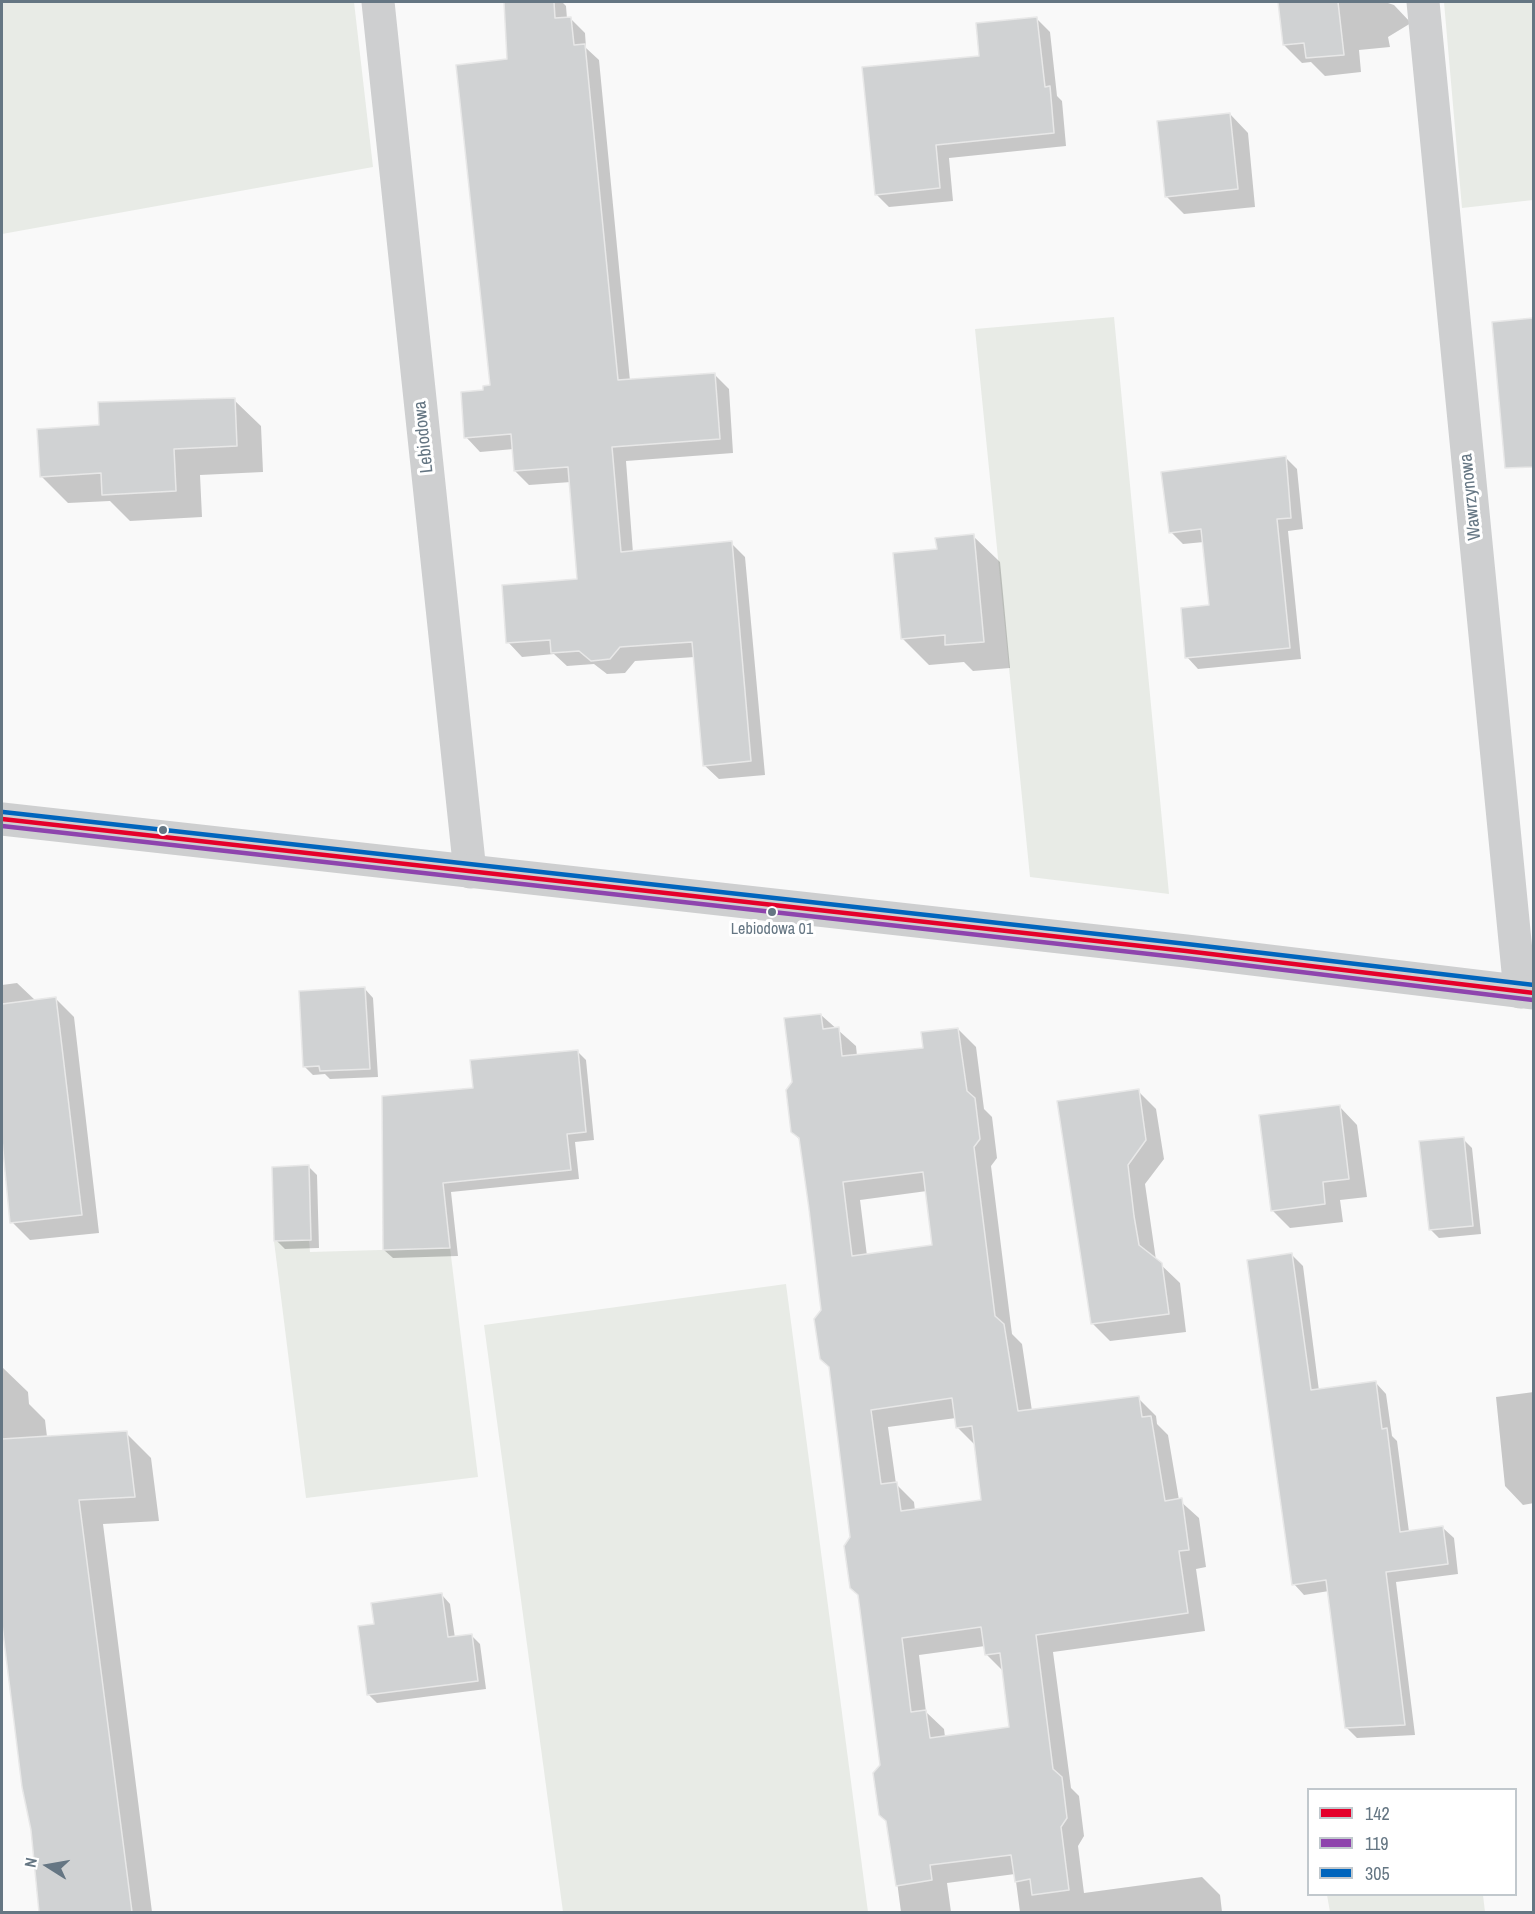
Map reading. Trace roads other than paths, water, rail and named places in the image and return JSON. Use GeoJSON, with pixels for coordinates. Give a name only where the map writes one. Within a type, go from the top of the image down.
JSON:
{"type":"FeatureCollection","features":[{"type":"Feature","properties":{"kind":"street","name":"Lebiodowa"},"geometry":{"type":"LineString","coordinates":[[378,2],[470,872]]}},
{"type":"Feature","properties":{"kind":"street","name":"Wawrzynowa"},"geometry":{"type":"LineString","coordinates":[[1423,2],[1527,992]]}},
{"type":"Feature","properties":{"kind":"street"},"geometry":{"type":"LineString","coordinates":[[2,819],[1186,951],[1527,992]]}},
{"type":"Feature","properties":{"kind":"place","name":"Lebiodowa 01"},"geometry":{"type":"Point","coordinates":[772,912]}}]}
